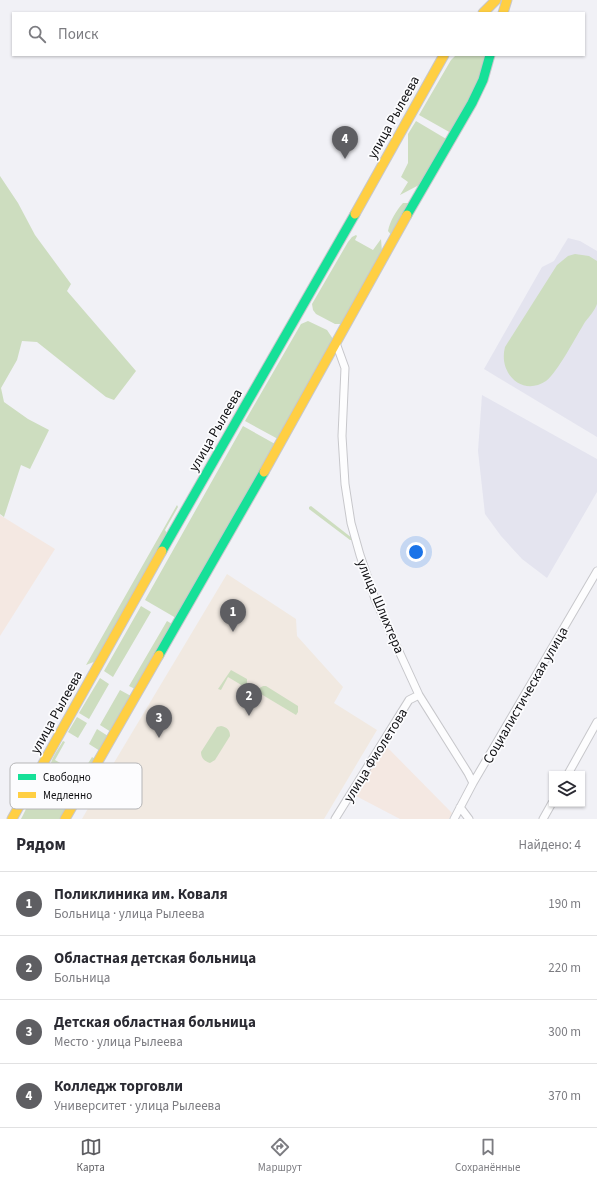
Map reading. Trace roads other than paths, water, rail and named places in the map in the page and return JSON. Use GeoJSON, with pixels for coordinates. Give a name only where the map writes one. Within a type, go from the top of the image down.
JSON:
{"type":"FeatureCollection","features":[{"type":"Feature","properties":{"kind":"main road"},"geometry":{"type":"LineString","coordinates":[[484,12],[496,0]]}},
{"type":"Feature","properties":{"kind":"main road"},"geometry":{"type":"LineString","coordinates":[[503,12],[507,0]]}},
{"type":"Feature","properties":{"kind":"main road","name":"улица Рылеева"},"geometry":{"type":"LineString","coordinates":[[43,763],[443,56]]}},
{"type":"Feature","properties":{"kind":"main road"},"geometry":{"type":"LineString","coordinates":[[97,763],[281,442],[387,250],[472,102],[483,80],[490,56]]}},
{"type":"Feature","properties":{"kind":"main road","name":"улица Рылеева"},"geometry":{"type":"LineString","coordinates":[[12,819],[18,809]]}},
{"type":"Feature","properties":{"kind":"main road"},"geometry":{"type":"LineString","coordinates":[[65,819],[71,809]]}},
{"type":"Feature","properties":{"kind":"street","name":"улица Шлихтера"},"geometry":{"type":"LineString","coordinates":[[336,343],[345,368],[342,436],[345,484],[351,523],[360,555],[375,599],[419,695],[473,783]]}},
{"type":"Feature","properties":{"kind":"street","name":"Социалистическая улица"},"geometry":{"type":"LineString","coordinates":[[454,819],[473,783],[597,571]]}},
{"type":"Feature","properties":{"kind":"street","name":"улица Фиолетова"},"geometry":{"type":"LineString","coordinates":[[334,819],[409,700],[419,695]]}},
{"type":"Feature","properties":{"kind":"street"},"geometry":{"type":"LineString","coordinates":[[570,771],[597,722]]}},
{"type":"Feature","properties":{"kind":"street"},"geometry":{"type":"LineString","coordinates":[[460,807],[469,819]]}},
{"type":"Feature","properties":{"kind":"street"},"geometry":{"type":"LineString","coordinates":[[543,819],[550,807]]}},
{"type":"Feature","properties":{"kind":"place","name":"Колледж торговли"},"geometry":{"type":"Point","coordinates":[345,159]}},
{"type":"Feature","properties":{"kind":"place","name":"Поликлиника им. Коваля"},"geometry":{"type":"Point","coordinates":[233,632]}},
{"type":"Feature","properties":{"kind":"place","name":"Областная детская больница"},"geometry":{"type":"Point","coordinates":[249,716]}},
{"type":"Feature","properties":{"kind":"place","name":"Детская областная больница"},"geometry":{"type":"Point","coordinates":[159,738]}}]}
